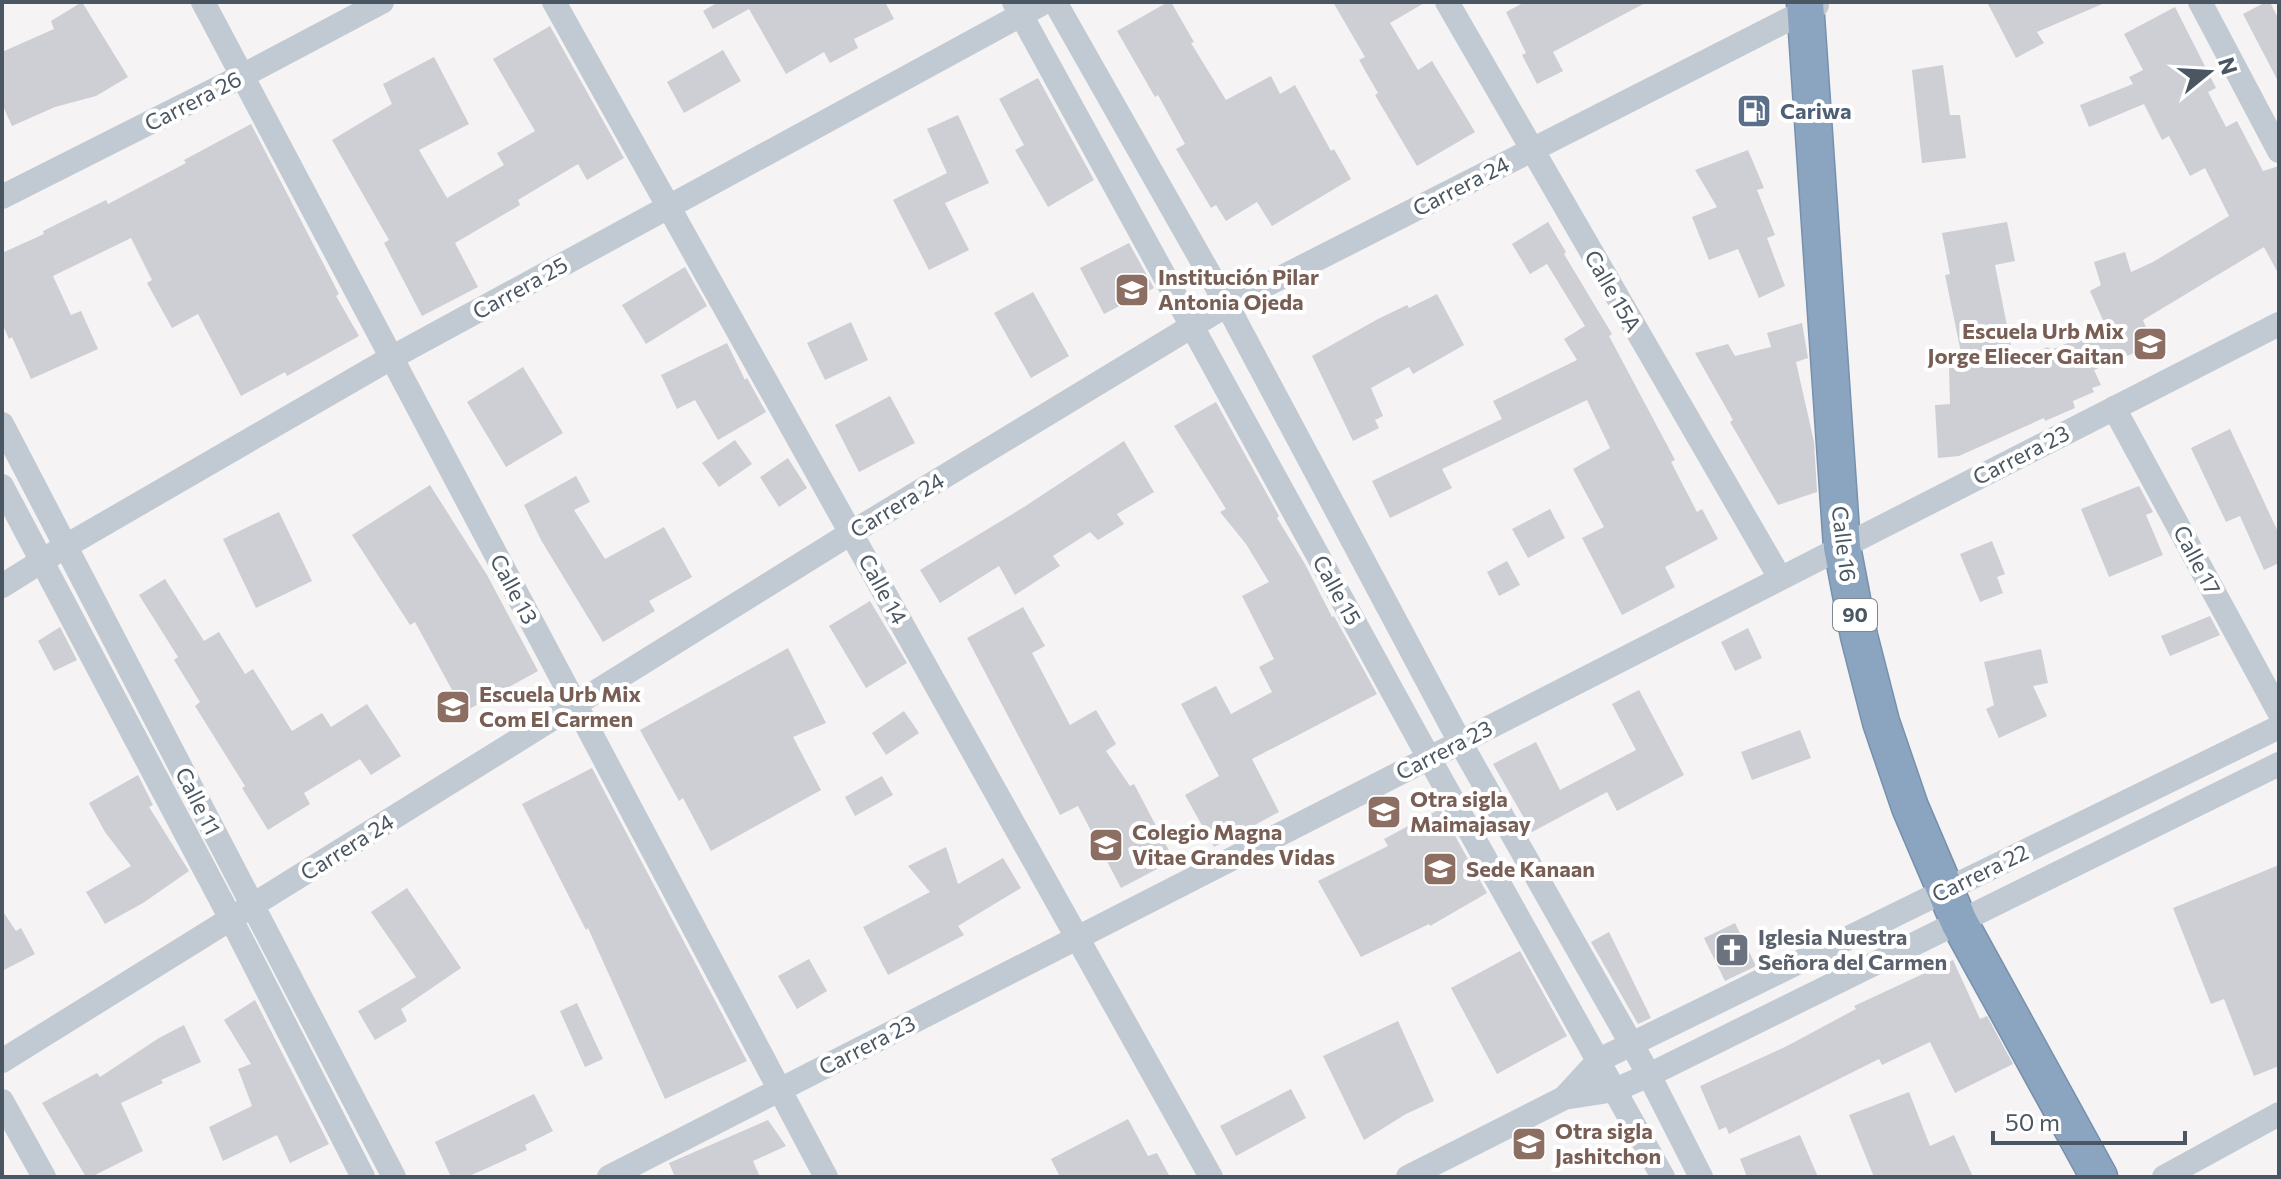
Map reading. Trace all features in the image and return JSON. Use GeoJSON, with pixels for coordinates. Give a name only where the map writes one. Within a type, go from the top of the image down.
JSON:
{"type":"FeatureCollection","features":[{"type":"Feature","properties":{"kind":"highway","name":"Calle 16"},"geometry":{"type":"LineString","coordinates":[[1811,5],[1842,547],[1859,636],[1881,722],[1910,807],[1952,906],[2099,1177]]}},
{"type":"Feature","properties":{"kind":"street","name":"Calle 13"},"geometry":{"type":"LineString","coordinates":[[203,2],[826,1177]]}},
{"type":"Feature","properties":{"kind":"street","name":"Carrera 26"},"geometry":{"type":"LineString","coordinates":[[2,197],[382,2]]}},
{"type":"Feature","properties":{"kind":"street","name":"Calle 14"},"geometry":{"type":"LineString","coordinates":[[554,2],[1211,1177]]}},
{"type":"Feature","properties":{"kind":"street","name":"Carrera 25"},"geometry":{"type":"LineString","coordinates":[[2,586],[391,358],[668,207],[1018,9],[1045,2]]}},
{"type":"Feature","properties":{"kind":"street","name":"Calle 15"},"geometry":{"type":"LineString","coordinates":[[1055,2],[1227,305],[1460,742],[1632,1044],[1701,1177]]}},
{"type":"Feature","properties":{"kind":"street","name":"Calle 15A"},"geometry":{"type":"LineString","coordinates":[[1447,2],[1780,578]]}},
{"type":"Feature","properties":{"kind":"street"},"geometry":{"type":"LineString","coordinates":[[2200,2],[2279,151]]}},
{"type":"Feature","properties":{"kind":"street","name":"Carrera 24"},"geometry":{"type":"LineString","coordinates":[[2,1061],[851,533],[1227,305],[1811,5]]}},
{"type":"Feature","properties":{"kind":"street","name":"Calle 15"},"geometry":{"type":"LineString","coordinates":[[1018,9],[1663,1177]]}},
{"type":"Feature","properties":{"kind":"street","name":"Carrera 23"},"geometry":{"type":"LineString","coordinates":[[609,1177],[2279,324]]}},
{"type":"Feature","properties":{"kind":"street","name":"Calle 17"},"geometry":{"type":"LineString","coordinates":[[2114,408],[2279,712]]}},
{"type":"Feature","properties":{"kind":"street","name":"Calle 11"},"geometry":{"type":"LineString","coordinates":[[2,424],[394,1177]]}},
{"type":"Feature","properties":{"kind":"street","name":"Calle 11"},"geometry":{"type":"LineString","coordinates":[[2,486],[231,919],[363,1177]]}},
{"type":"Feature","properties":{"kind":"street","name":"Carrera 22"},"geometry":{"type":"LineString","coordinates":[[1408,1177],[1564,1098],[1615,1090],[1649,1075],[2279,727]]}},
{"type":"Feature","properties":{"kind":"street","name":"Carrera 22"},"geometry":{"type":"LineString","coordinates":[[1564,1098],[1599,1060],[1632,1044],[2279,764]]}},
{"type":"Feature","properties":{"kind":"street"},"geometry":{"type":"LineString","coordinates":[[2,1101],[44,1177]]}},
{"type":"Feature","properties":{"kind":"street"},"geometry":{"type":"LineString","coordinates":[[2164,1177],[2279,1114]]}},
{"type":"Feature","properties":{"kind":"building"},"geometry":{"type":"Polygon","coordinates":[[[82,2],[128,77],[96,96],[55,107],[12,126],[2,104],[2,52],[54,29],[51,21],[82,2]]]}},
{"type":"Feature","properties":{"kind":"building"},"geometry":{"type":"Polygon","coordinates":[[[718,2],[885,2],[894,19],[854,39],[858,48],[830,63],[824,52],[786,74],[749,9],[713,29],[703,11],[718,2]]]}},
{"type":"Feature","properties":{"kind":"building"},"geometry":{"type":"Polygon","coordinates":[[[1171,2],[1194,42],[1191,43],[1226,100],[1271,76],[1280,94],[1295,85],[1331,151],[1334,149],[1351,179],[1272,226],[1257,202],[1226,221],[1216,205],[1211,208],[1176,149],[1185,144],[1117,31],[1171,2]]]}},
{"type":"Feature","properties":{"kind":"building"},"geometry":{"type":"Polygon","coordinates":[[[1333,2],[1426,2],[1390,23],[1418,70],[1432,61],[1475,132],[1417,166],[1375,95],[1378,93],[1359,60],[1365,57],[1333,2]]]}},
{"type":"Feature","properties":{"kind":"building"},"geometry":{"type":"Polygon","coordinates":[[[1525,2],[1647,2],[1553,52],[1563,71],[1537,84],[1506,12],[1525,2]]]}},
{"type":"Feature","properties":{"kind":"building"},"geometry":{"type":"Polygon","coordinates":[[[1987,2],[2107,2],[2037,32],[2044,43],[2016,58],[1987,2]]]}},
{"type":"Feature","properties":{"kind":"building"},"geometry":{"type":"Polygon","coordinates":[[[2270,2],[2279,20],[2279,83],[2243,14],[2270,2]]]}},
{"type":"Feature","properties":{"kind":"building"},"geometry":{"type":"Polygon","coordinates":[[[2175,7],[2216,88],[2208,92],[2226,127],[2237,121],[2263,171],[2279,166],[2279,275],[2264,247],[2143,320],[2153,345],[2094,370],[2101,385],[2092,388],[2094,392],[2073,401],[2075,408],[2045,421],[2044,418],[1959,456],[1938,458],[1935,405],[1950,404],[1949,367],[1964,367],[1945,275],[1950,274],[1942,233],[2007,222],[2015,261],[1995,265],[2014,361],[2048,347],[2051,350],[2106,327],[2090,291],[2101,285],[2094,262],[2125,252],[2131,272],[2229,216],[2205,168],[2190,176],[2169,136],[2162,140],[2144,104],[2089,127],[2080,105],[2133,84],[2129,77],[2143,70],[2124,34],[2175,7]]]}},
{"type":"Feature","properties":{"kind":"building"},"geometry":{"type":"Polygon","coordinates":[[[550,26],[624,158],[587,180],[578,164],[518,200],[520,205],[455,243],[478,287],[422,316],[384,243],[389,240],[332,140],[392,104],[383,84],[434,57],[469,124],[419,150],[447,198],[504,165],[497,153],[535,131],[493,59],[550,26]]]}},
{"type":"Feature","properties":{"kind":"building"},"geometry":{"type":"Polygon","coordinates":[[[723,50],[741,81],[684,113],[667,82],[723,50]]]}},
{"type":"Feature","properties":{"kind":"building"},"geometry":{"type":"Polygon","coordinates":[[[1943,65],[1950,115],[1960,115],[1966,158],[1922,163],[1912,70],[1943,65]]]}},
{"type":"Feature","properties":{"kind":"building"},"geometry":{"type":"Polygon","coordinates":[[[1038,78],[1094,180],[1048,207],[1015,150],[1024,145],[999,99],[1038,78]]]}},
{"type":"Feature","properties":{"kind":"building"},"geometry":{"type":"Polygon","coordinates":[[[958,115],[989,183],[945,203],[969,250],[929,270],[893,200],[947,173],[927,129],[958,115]]]}},
{"type":"Feature","properties":{"kind":"building"},"geometry":{"type":"Polygon","coordinates":[[[251,124],[359,336],[287,376],[285,372],[241,396],[198,314],[172,328],[147,283],[152,280],[131,238],[53,276],[71,315],[81,311],[98,349],[31,379],[12,337],[9,339],[2,323],[2,253],[106,200],[108,204],[251,124]]]}},
{"type":"Feature","properties":{"kind":"building"},"geometry":{"type":"Polygon","coordinates":[[[1748,150],[1764,188],[1757,190],[1775,235],[1767,238],[1785,286],[1759,298],[1738,249],[1709,260],[1692,217],[1717,207],[1695,170],[1748,150]]]}},
{"type":"Feature","properties":{"kind":"building"},"geometry":{"type":"Polygon","coordinates":[[[1548,222],[1612,334],[1609,336],[1675,460],[1671,462],[1697,512],[1702,509],[1718,539],[1665,567],[1675,587],[1622,615],[1582,538],[1604,527],[1573,469],[1610,448],[1587,400],[1442,469],[1452,488],[1390,518],[1372,481],[1502,419],[1493,401],[1577,360],[1564,339],[1585,326],[1547,264],[1530,274],[1512,244],[1548,222]]]}},
{"type":"Feature","properties":{"kind":"building"},"geometry":{"type":"Polygon","coordinates":[[[1129,243],[1154,288],[1104,314],[1080,268],[1129,243]]]}},
{"type":"Feature","properties":{"kind":"building"},"geometry":{"type":"Polygon","coordinates":[[[685,267],[707,306],[646,344],[622,305],[685,267]]]}},
{"type":"Feature","properties":{"kind":"building"},"geometry":{"type":"Polygon","coordinates":[[[1033,292],[1069,356],[1031,378],[994,313],[1033,292]]]}},
{"type":"Feature","properties":{"kind":"building"},"geometry":{"type":"Polygon","coordinates":[[[1437,294],[1464,345],[1413,374],[1409,367],[1371,388],[1383,416],[1375,420],[1379,428],[1353,441],[1312,356],[1378,319],[1437,294]]]}},
{"type":"Feature","properties":{"kind":"building"},"geometry":{"type":"Polygon","coordinates":[[[851,322],[868,360],[825,380],[807,343],[851,322]]]}},
{"type":"Feature","properties":{"kind":"building"},"geometry":{"type":"Polygon","coordinates":[[[1802,323],[1808,358],[1796,362],[1814,442],[1817,492],[1778,505],[1695,353],[1728,344],[1735,356],[1771,347],[1767,333],[1802,323]]]}},
{"type":"Feature","properties":{"kind":"building"},"geometry":{"type":"Polygon","coordinates":[[[727,343],[745,380],[747,378],[766,412],[718,440],[695,400],[677,409],[661,375],[727,343]]]}},
{"type":"Feature","properties":{"kind":"building"},"geometry":{"type":"Polygon","coordinates":[[[523,367],[563,433],[506,467],[467,402],[523,367]]]}},
{"type":"Feature","properties":{"kind":"building"},"geometry":{"type":"Polygon","coordinates":[[[890,396],[915,443],[859,472],[835,425],[890,396]]]}},
{"type":"Feature","properties":{"kind":"building"},"geometry":{"type":"Polygon","coordinates":[[[1216,402],[1279,516],[1277,518],[1377,694],[1252,759],[1279,812],[1214,847],[1185,795],[1219,776],[1181,704],[1216,686],[1231,714],[1272,692],[1259,667],[1274,659],[1242,596],[1269,582],[1246,544],[1220,512],[1226,509],[1174,426],[1216,402]]]}},
{"type":"Feature","properties":{"kind":"building"},"geometry":{"type":"Polygon","coordinates":[[[2230,429],[2279,534],[2279,563],[2264,570],[2240,516],[2226,522],[2191,448],[2230,429]]]}},
{"type":"Feature","properties":{"kind":"building"},"geometry":{"type":"Polygon","coordinates":[[[735,440],[752,464],[719,487],[702,463],[735,440]]]}},
{"type":"Feature","properties":{"kind":"building"},"geometry":{"type":"Polygon","coordinates":[[[1124,441],[1154,492],[1117,514],[1124,524],[1098,540],[1090,532],[1053,556],[1060,566],[1015,595],[999,566],[940,603],[920,570],[1124,441]]]}},
{"type":"Feature","properties":{"kind":"building"},"geometry":{"type":"Polygon","coordinates":[[[788,458],[807,488],[779,507],[760,477],[788,458]]]}},
{"type":"Feature","properties":{"kind":"building"},"geometry":{"type":"Polygon","coordinates":[[[576,476],[590,502],[574,510],[605,559],[664,527],[692,577],[649,601],[655,611],[603,642],[541,540],[524,505],[576,476]]]}},
{"type":"Feature","properties":{"kind":"building"},"geometry":{"type":"Polygon","coordinates":[[[430,485],[487,575],[538,671],[464,712],[415,622],[410,625],[352,535],[430,485]]]}},
{"type":"Feature","properties":{"kind":"building"},"geometry":{"type":"Polygon","coordinates":[[[2139,486],[2153,512],[2146,515],[2163,555],[2109,577],[2081,509],[2139,486]]]}},
{"type":"Feature","properties":{"kind":"building"},"geometry":{"type":"Polygon","coordinates":[[[1550,509],[1565,538],[1528,558],[1512,529],[1550,509]]]}},
{"type":"Feature","properties":{"kind":"building"},"geometry":{"type":"Polygon","coordinates":[[[279,512],[312,581],[256,608],[223,539],[279,512]]]}},
{"type":"Feature","properties":{"kind":"building"},"geometry":{"type":"Polygon","coordinates":[[[1992,541],[2005,574],[1997,577],[2003,593],[1980,602],[1960,554],[1992,541]]]}},
{"type":"Feature","properties":{"kind":"building"},"geometry":{"type":"Polygon","coordinates":[[[1507,561],[1520,585],[1499,596],[1487,572],[1507,561]]]}},
{"type":"Feature","properties":{"kind":"building"},"geometry":{"type":"Polygon","coordinates":[[[165,579],[204,641],[219,632],[245,674],[253,669],[292,731],[322,713],[331,727],[367,704],[401,756],[371,775],[360,759],[304,793],[310,804],[268,830],[242,788],[245,786],[195,706],[200,702],[174,660],[178,657],[139,595],[165,579]]]}},
{"type":"Feature","properties":{"kind":"building"},"geometry":{"type":"Polygon","coordinates":[[[870,601],[907,663],[866,688],[829,626],[870,601]]]}},
{"type":"Feature","properties":{"kind":"building"},"geometry":{"type":"Polygon","coordinates":[[[1023,607],[1045,646],[1032,653],[1070,725],[1096,710],[1116,744],[1106,751],[1130,786],[1134,784],[1174,860],[1121,888],[1078,806],[1060,815],[967,638],[1023,607]]]}},
{"type":"Feature","properties":{"kind":"building"},"geometry":{"type":"Polygon","coordinates":[[[2210,616],[2220,635],[2170,656],[2161,636],[2210,616]]]}},
{"type":"Feature","properties":{"kind":"building"},"geometry":{"type":"Polygon","coordinates":[[[60,627],[77,660],[54,671],[38,641],[60,627]]]}},
{"type":"Feature","properties":{"kind":"building"},"geometry":{"type":"Polygon","coordinates":[[[1748,628],[1762,658],[1735,671],[1721,642],[1748,628]]]}},
{"type":"Feature","properties":{"kind":"building"},"geometry":{"type":"Polygon","coordinates":[[[788,648],[826,723],[793,737],[821,790],[711,851],[683,798],[679,801],[640,730],[788,648]]]}},
{"type":"Feature","properties":{"kind":"building"},"geometry":{"type":"Polygon","coordinates":[[[2041,649],[2048,683],[2033,686],[2047,716],[1999,738],[1986,709],[1994,705],[1984,662],[2041,649]]]}},
{"type":"Feature","properties":{"kind":"building"},"geometry":{"type":"Polygon","coordinates":[[[1639,690],[1684,775],[1617,811],[1607,792],[1532,832],[1493,764],[1536,742],[1560,790],[1636,750],[1612,704],[1639,690]]]}},
{"type":"Feature","properties":{"kind":"building"},"geometry":{"type":"Polygon","coordinates":[[[904,711],[919,733],[886,755],[872,733],[904,711]]]}},
{"type":"Feature","properties":{"kind":"building"},"geometry":{"type":"Polygon","coordinates":[[[1800,730],[1811,758],[1752,780],[1741,752],[1800,730]]]}},
{"type":"Feature","properties":{"kind":"building"},"geometry":{"type":"Polygon","coordinates":[[[592,768],[747,1061],[665,1099],[588,928],[586,930],[522,804],[592,768]]]}},
{"type":"Feature","properties":{"kind":"building"},"geometry":{"type":"Polygon","coordinates":[[[138,775],[153,805],[149,807],[189,871],[143,903],[105,924],[86,892],[131,866],[105,832],[89,803],[138,775]]]}},
{"type":"Feature","properties":{"kind":"building"},"geometry":{"type":"Polygon","coordinates":[[[882,776],[893,795],[855,816],[845,797],[882,776]]]}},
{"type":"Feature","properties":{"kind":"building"},"geometry":{"type":"Polygon","coordinates":[[[1440,809],[1487,893],[1430,926],[1361,957],[1318,881],[1388,846],[1384,839],[1440,809]]]}},
{"type":"Feature","properties":{"kind":"building"},"geometry":{"type":"Polygon","coordinates":[[[946,847],[958,884],[1003,858],[1021,888],[958,926],[964,935],[888,975],[863,927],[930,892],[908,866],[946,847]]]}},
{"type":"Feature","properties":{"kind":"building"},"geometry":{"type":"Polygon","coordinates":[[[2279,865],[2279,1066],[2254,1076],[2224,999],[2211,1004],[2173,908],[2279,865]]]}},
{"type":"Feature","properties":{"kind":"building"},"geometry":{"type":"Polygon","coordinates":[[[407,888],[461,968],[401,1009],[407,1021],[375,1040],[358,1011],[416,977],[371,912],[407,888]]]}},
{"type":"Feature","properties":{"kind":"building"},"geometry":{"type":"Polygon","coordinates":[[[2,910],[16,931],[21,928],[35,954],[2,971],[2,910]]]}},
{"type":"Feature","properties":{"kind":"building"},"geometry":{"type":"Polygon","coordinates":[[[1735,923],[1756,966],[1725,981],[1704,938],[1735,923]]]}},
{"type":"Feature","properties":{"kind":"building"},"geometry":{"type":"Polygon","coordinates":[[[1609,932],[1651,1018],[1638,1024],[1591,942],[1609,932]]]}},
{"type":"Feature","properties":{"kind":"building"},"geometry":{"type":"Polygon","coordinates":[[[1520,951],[1567,1036],[1497,1074],[1451,988],[1520,951]]]}},
{"type":"Feature","properties":{"kind":"building"},"geometry":{"type":"Polygon","coordinates":[[[809,959],[827,991],[797,1009],[778,976],[809,959]]]}},
{"type":"Feature","properties":{"kind":"building"},"geometry":{"type":"Polygon","coordinates":[[[1953,960],[1980,1019],[1987,1016],[2013,1064],[1955,1093],[1930,1042],[1882,1065],[1879,1059],[1729,1134],[1726,1127],[1719,1130],[1700,1086],[1787,1046],[1856,1009],[1854,1006],[1953,960]]]}},
{"type":"Feature","properties":{"kind":"building"},"geometry":{"type":"Polygon","coordinates":[[[255,1000],[329,1144],[290,1163],[277,1135],[223,1161],[209,1127],[252,1106],[238,1069],[251,1064],[224,1020],[255,1000]]]}},
{"type":"Feature","properties":{"kind":"building"},"geometry":{"type":"Polygon","coordinates":[[[577,1003],[603,1059],[585,1067],[560,1011],[577,1003]]]}},
{"type":"Feature","properties":{"kind":"building"},"geometry":{"type":"Polygon","coordinates":[[[1398,1021],[1434,1101],[1364,1140],[1323,1056],[1398,1021]]]}},
{"type":"Feature","properties":{"kind":"building"},"geometry":{"type":"Polygon","coordinates":[[[184,1025],[201,1062],[121,1103],[143,1151],[86,1177],[42,1103],[97,1073],[100,1077],[184,1025]]]}},
{"type":"Feature","properties":{"kind":"building"},"geometry":{"type":"Polygon","coordinates":[[[1291,1089],[1306,1118],[1236,1156],[1220,1126],[1291,1089]]]}},
{"type":"Feature","properties":{"kind":"building"},"geometry":{"type":"Polygon","coordinates":[[[1909,1092],[1930,1146],[1954,1135],[1973,1177],[1874,1177],[1849,1115],[1909,1092]]]}},
{"type":"Feature","properties":{"kind":"building"},"geometry":{"type":"Polygon","coordinates":[[[534,1094],[553,1131],[525,1145],[527,1150],[467,1177],[451,1177],[435,1142],[534,1094]]]}},
{"type":"Feature","properties":{"kind":"building"},"geometry":{"type":"Polygon","coordinates":[[[1128,1119],[1148,1156],[1157,1153],[1170,1177],[1060,1177],[1051,1159],[1128,1119]]]}},
{"type":"Feature","properties":{"kind":"building"},"geometry":{"type":"Polygon","coordinates":[[[768,1120],[786,1146],[753,1161],[760,1177],[675,1177],[669,1163],[768,1120]]]}},
{"type":"Feature","properties":{"kind":"building"},"geometry":{"type":"Polygon","coordinates":[[[1800,1135],[1818,1177],[1747,1177],[1740,1159],[1800,1135]]]}},
{"type":"Feature","properties":{"kind":"place","name":"Cariwa"},"geometry":{"type":"Point","coordinates":[1754,111]}},
{"type":"Feature","properties":{"kind":"place","name":"Institución Pilar Antonia Ojeda"},"geometry":{"type":"Point","coordinates":[1132,290]}},
{"type":"Feature","properties":{"kind":"place","name":"Escuela Urb Mix Jorge Eliecer Gaitan"},"geometry":{"type":"Point","coordinates":[2150,344]}},
{"type":"Feature","properties":{"kind":"place","name":"Escuela Urb Mix Com El Carmen"},"geometry":{"type":"Point","coordinates":[453,707]}},
{"type":"Feature","properties":{"kind":"place","name":"Otra sigla Maimajasay"},"geometry":{"type":"Point","coordinates":[1384,812]}},
{"type":"Feature","properties":{"kind":"place","name":"Colegio Magna Vitae Grandes Vidas"},"geometry":{"type":"Point","coordinates":[1106,845]}},
{"type":"Feature","properties":{"kind":"place","name":"Sede Kanaan"},"geometry":{"type":"Point","coordinates":[1440,869]}},
{"type":"Feature","properties":{"kind":"place","name":"Iglesia Nuestra Señora del Carmen"},"geometry":{"type":"Point","coordinates":[1732,950]}},
{"type":"Feature","properties":{"kind":"place","name":"Otra sigla Jashitchon"},"geometry":{"type":"Point","coordinates":[1529,1144]}}]}
